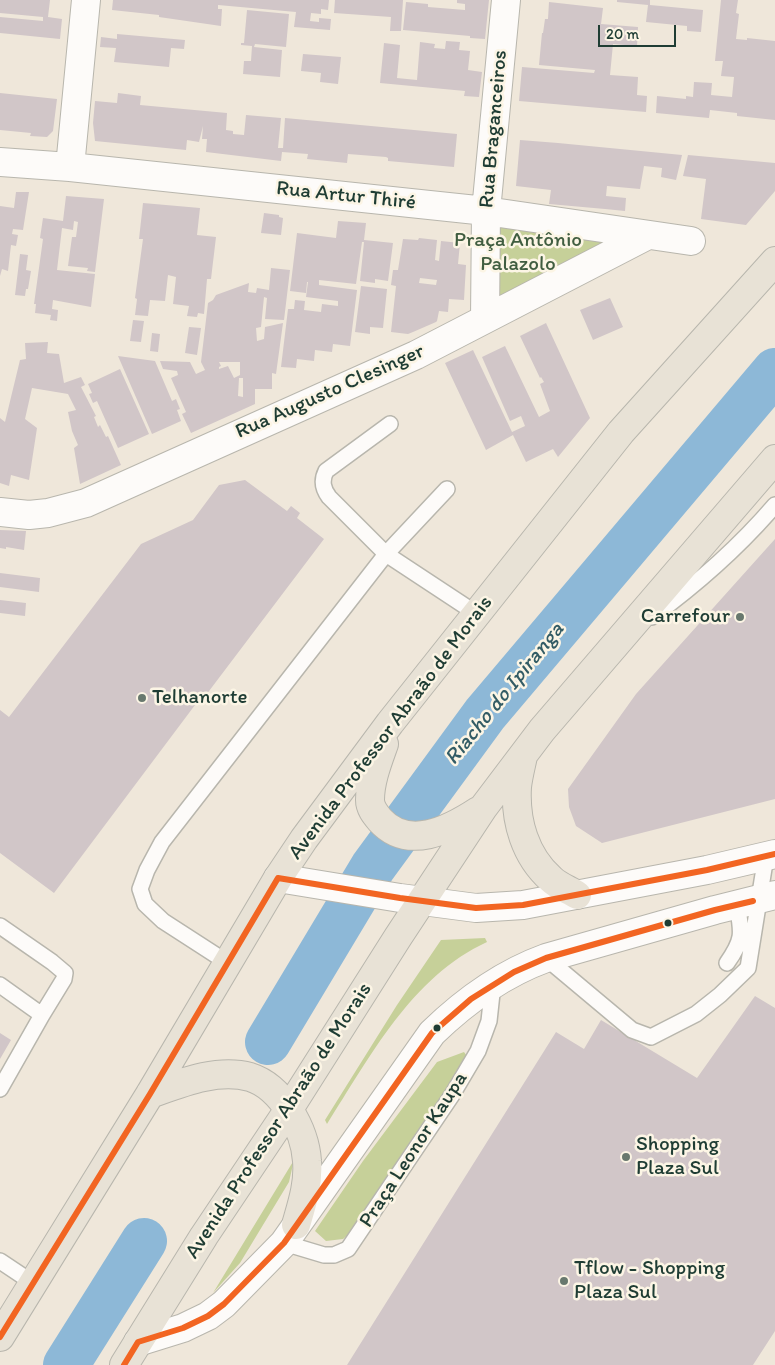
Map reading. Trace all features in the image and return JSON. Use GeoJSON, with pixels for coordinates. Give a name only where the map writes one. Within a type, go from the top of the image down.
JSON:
{"type":"FeatureCollection","features":[{"type":"Feature","properties":{"kind":"main road","name":"Avenida Professor Abraão de Morais"},"geometry":{"type":"LineString","coordinates":[[0,1337],[150,1094],[278,878],[304,839],[390,723],[621,432],[775,261]]}},
{"type":"Feature","properties":{"kind":"main road","name":"Avenida Professor Abraão de Morais"},"geometry":{"type":"LineString","coordinates":[[132,1357],[283,1101],[411,900],[542,730],[775,459]]}},
{"type":"Feature","properties":{"kind":"main road"},"geometry":{"type":"LineString","coordinates":[[390,723],[372,781],[370,801],[374,812],[384,824],[393,831],[411,836],[432,834],[459,823],[483,808]]}},
{"type":"Feature","properties":{"kind":"main road"},"geometry":{"type":"LineString","coordinates":[[523,754],[517,787],[519,815],[529,853],[552,880],[577,895]]}},
{"type":"Feature","properties":{"kind":"main road"},"geometry":{"type":"LineString","coordinates":[[150,1094],[190,1080],[216,1075],[243,1076],[267,1085],[283,1101],[302,1138],[307,1161],[306,1192],[290,1234]]}},
{"type":"Feature","properties":{"kind":"street"},"geometry":{"type":"LineString","coordinates":[[70,167],[86,0]]}},
{"type":"Feature","properties":{"kind":"street","name":"Rua Braganceiros"},"geometry":{"type":"LineString","coordinates":[[485,319],[486,211],[506,0]]}},
{"type":"Feature","properties":{"kind":"street","name":"Rua Artur Thiré"},"geometry":{"type":"LineString","coordinates":[[0,162],[70,167],[486,211],[691,242]]}},
{"type":"Feature","properties":{"kind":"street","name":"Rua Augusto Clesinger"},"geometry":{"type":"LineString","coordinates":[[0,512],[29,515],[48,513],[86,503],[416,354],[648,234]]}},
{"type":"Feature","properties":{"kind":"street"},"geometry":{"type":"LineString","coordinates":[[278,878],[411,900],[476,908],[523,905],[707,870],[771,855]]}},
{"type":"Feature","properties":{"kind":"street"},"geometry":{"type":"LineString","coordinates":[[132,1357],[208,1316],[224,1304],[290,1234],[432,1033],[454,1012],[492,984],[520,968],[546,958],[757,900]]}},
{"type":"Feature","properties":{"kind":"lane"},"geometry":{"type":"LineString","coordinates":[[390,424],[326,471],[322,484],[325,492],[386,554],[477,614]]}},
{"type":"Feature","properties":{"kind":"lane"},"geometry":{"type":"LineString","coordinates":[[228,963],[163,921],[145,904],[140,889],[147,870],[162,842],[386,554],[447,489]]}},
{"type":"Feature","properties":{"kind":"lane"},"geometry":{"type":"LineString","coordinates":[[618,641],[674,601],[724,558],[775,505]]}},
{"type":"Feature","properties":{"kind":"lane"},"geometry":{"type":"LineString","coordinates":[[546,958],[632,1030],[651,1037],[696,1014],[748,968],[757,900],[771,855]]}},
{"type":"Feature","properties":{"kind":"lane"},"geometry":{"type":"LineString","coordinates":[[727,963],[738,947],[741,928],[757,900]]}},
{"type":"Feature","properties":{"kind":"lane"},"geometry":{"type":"LineString","coordinates":[[0,926],[52,962],[65,974],[64,979],[0,1089]]}},
{"type":"Feature","properties":{"kind":"lane","name":"Praça Leonor Kaupa"},"geometry":{"type":"LineString","coordinates":[[290,1234],[324,1255],[334,1255],[348,1249],[452,1095],[478,1051],[489,1020],[492,984]]}},
{"type":"Feature","properties":{"kind":"lane"},"geometry":{"type":"LineString","coordinates":[[0,985],[42,1014]]}},
{"type":"Feature","properties":{"kind":"lane"},"geometry":{"type":"LineString","coordinates":[[0,1261],[33,1283]]}},
{"type":"Feature","properties":{"kind":"green space","name":"Praça Antônio Palazolo"},"geometry":{"type":"Polygon","coordinates":[[[474,206],[643,232],[481,318],[474,206]]]}},
{"type":"Feature","properties":{"kind":"green space"},"geometry":{"type":"Polygon","coordinates":[[[485,938],[487,942],[460,957],[414,997],[376,1046],[327,1124],[325,1120],[397,1005],[441,940],[485,938]]]}},
{"type":"Feature","properties":{"kind":"green space"},"geometry":{"type":"Polygon","coordinates":[[[464,1052],[469,1059],[349,1234],[343,1239],[326,1241],[315,1231],[363,1161],[437,1062],[464,1052]]]}},
{"type":"Feature","properties":{"kind":"green space"},"geometry":{"type":"Polygon","coordinates":[[[294,1160],[289,1182],[240,1263],[213,1293],[294,1160]]]}},
{"type":"Feature","properties":{"kind":"building"},"geometry":{"type":"Polygon","coordinates":[[[0,0],[50,0],[48,17],[62,19],[60,39],[0,33],[0,17],[43,21],[43,17],[0,13],[0,0]]]}},
{"type":"Feature","properties":{"kind":"building"},"geometry":{"type":"Polygon","coordinates":[[[113,0],[329,0],[328,10],[321,9],[321,14],[311,13],[310,21],[319,22],[319,18],[331,19],[330,30],[294,27],[296,12],[218,5],[218,9],[222,9],[221,26],[159,17],[159,15],[112,10],[113,0]]]}},
{"type":"Feature","properties":{"kind":"building"},"geometry":{"type":"Polygon","coordinates":[[[335,0],[403,0],[401,31],[390,31],[391,17],[334,13],[335,0]]]}},
{"type":"Feature","properties":{"kind":"building"},"geometry":{"type":"Polygon","coordinates":[[[457,0],[489,0],[485,39],[403,30],[406,2],[428,4],[428,7],[465,10],[465,4],[457,3],[457,0]]]}},
{"type":"Feature","properties":{"kind":"building"},"geometry":{"type":"Polygon","coordinates":[[[617,0],[650,0],[650,5],[703,10],[701,32],[687,31],[687,26],[646,22],[648,5],[617,2],[617,0]]]}},
{"type":"Feature","properties":{"kind":"building"},"geometry":{"type":"Polygon","coordinates":[[[721,0],[738,0],[736,13],[739,14],[736,39],[747,40],[747,38],[775,41],[775,120],[737,116],[737,113],[710,110],[709,118],[656,113],[657,96],[686,99],[686,96],[693,97],[694,82],[712,83],[711,95],[732,97],[734,77],[721,76],[723,61],[715,61],[721,0]]]}},
{"type":"Feature","properties":{"kind":"building"},"geometry":{"type":"Polygon","coordinates":[[[549,2],[603,8],[601,24],[638,27],[637,46],[613,44],[610,75],[638,77],[637,95],[647,96],[646,112],[519,101],[522,67],[594,73],[595,70],[539,65],[542,33],[545,19],[548,19],[549,2]]]}},
{"type":"Feature","properties":{"kind":"building"},"geometry":{"type":"Polygon","coordinates":[[[247,10],[289,14],[286,47],[255,44],[254,47],[282,50],[280,77],[243,74],[244,61],[251,61],[252,46],[241,45],[241,43],[244,43],[247,10]]]}},
{"type":"Feature","properties":{"kind":"building"},"geometry":{"type":"Polygon","coordinates":[[[117,34],[185,40],[184,49],[171,48],[169,67],[114,62],[116,48],[100,47],[101,37],[117,39],[117,34]]]}},
{"type":"Feature","properties":{"kind":"building"},"geometry":{"type":"Polygon","coordinates":[[[446,41],[460,42],[459,50],[470,51],[468,70],[482,72],[479,97],[464,96],[465,91],[380,83],[384,43],[400,45],[397,78],[417,80],[420,42],[435,44],[434,48],[445,49],[446,41]]]}},
{"type":"Feature","properties":{"kind":"building"},"geometry":{"type":"Polygon","coordinates":[[[303,54],[341,57],[338,84],[320,82],[321,73],[301,71],[303,54]]]}},
{"type":"Feature","properties":{"kind":"building"},"geometry":{"type":"Polygon","coordinates":[[[0,93],[57,99],[53,131],[47,137],[30,136],[31,133],[0,130],[0,93]]]}},
{"type":"Feature","properties":{"kind":"building"},"geometry":{"type":"Polygon","coordinates":[[[118,93],[141,96],[140,105],[227,113],[226,130],[233,131],[233,134],[244,135],[246,115],[281,118],[278,148],[283,148],[285,118],[457,134],[454,167],[388,161],[386,157],[348,154],[347,163],[307,159],[308,154],[282,152],[281,161],[206,152],[207,139],[202,139],[203,126],[199,142],[187,140],[186,150],[95,141],[93,123],[95,101],[117,103],[118,93]]]}},
{"type":"Feature","properties":{"kind":"building"},"geometry":{"type":"Polygon","coordinates":[[[520,140],[682,155],[676,180],[661,177],[662,168],[644,166],[640,189],[607,186],[606,196],[626,198],[625,211],[549,204],[551,190],[516,186],[520,140]]]}},
{"type":"Feature","properties":{"kind":"building"},"geometry":{"type":"Polygon","coordinates":[[[688,155],[775,163],[775,191],[746,225],[701,219],[706,179],[683,176],[688,155]]]}},
{"type":"Feature","properties":{"kind":"building"},"geometry":{"type":"Polygon","coordinates":[[[16,192],[29,192],[23,230],[13,229],[12,234],[18,235],[16,246],[11,245],[8,271],[2,269],[0,276],[0,206],[14,208],[16,192]]]}},
{"type":"Feature","properties":{"kind":"building"},"geometry":{"type":"Polygon","coordinates":[[[66,196],[104,199],[95,272],[87,271],[88,268],[68,266],[72,237],[76,237],[78,222],[74,221],[73,230],[62,228],[57,270],[95,274],[91,307],[53,300],[52,309],[58,310],[57,321],[50,320],[51,315],[35,313],[36,304],[34,304],[43,239],[40,238],[43,218],[63,221],[66,196]]]}},
{"type":"Feature","properties":{"kind":"building"},"geometry":{"type":"Polygon","coordinates":[[[143,203],[200,208],[197,235],[216,237],[211,279],[207,279],[204,314],[198,313],[197,317],[187,316],[189,306],[173,304],[176,277],[168,275],[165,301],[150,300],[148,316],[135,315],[137,299],[135,298],[143,239],[139,239],[143,203]]]}},
{"type":"Feature","properties":{"kind":"building"},"geometry":{"type":"Polygon","coordinates":[[[264,213],[279,215],[279,217],[283,218],[281,235],[261,233],[264,213]]]}},
{"type":"Feature","properties":{"kind":"building"},"geometry":{"type":"Polygon","coordinates":[[[338,221],[366,223],[364,240],[393,243],[388,281],[375,279],[375,283],[360,281],[364,242],[362,242],[356,284],[319,280],[319,285],[357,290],[350,346],[333,344],[332,352],[315,350],[314,361],[297,359],[296,368],[281,367],[288,309],[294,309],[295,300],[305,301],[304,310],[321,312],[322,304],[338,306],[338,301],[306,297],[308,282],[306,293],[290,291],[297,233],[336,238],[338,221]]]}},
{"type":"Feature","properties":{"kind":"building"},"geometry":{"type":"Polygon","coordinates":[[[419,238],[437,240],[435,260],[439,261],[441,241],[460,243],[458,264],[466,265],[464,300],[449,299],[448,312],[439,311],[436,322],[408,334],[391,332],[396,286],[391,285],[393,270],[398,270],[403,239],[418,240],[419,238]],[[420,278],[419,283],[436,285],[437,280],[420,278]]]}},
{"type":"Feature","properties":{"kind":"building"},"geometry":{"type":"Polygon","coordinates":[[[20,254],[28,255],[26,270],[31,271],[25,296],[15,295],[20,254]]]}},
{"type":"Feature","properties":{"kind":"building"},"geometry":{"type":"Polygon","coordinates":[[[271,268],[290,270],[284,320],[265,319],[267,298],[264,297],[261,327],[256,328],[257,341],[264,339],[265,327],[283,323],[276,374],[272,373],[272,389],[255,389],[255,404],[191,433],[182,414],[186,412],[171,378],[178,375],[177,371],[163,369],[160,361],[190,362],[196,374],[205,370],[201,362],[208,303],[216,295],[249,283],[248,292],[256,293],[257,288],[269,290],[271,268]],[[219,362],[221,366],[219,369],[228,366],[234,378],[240,375],[240,362],[219,362]],[[239,378],[238,396],[243,397],[243,378],[239,378]]]}},
{"type":"Feature","properties":{"kind":"building"},"geometry":{"type":"Polygon","coordinates":[[[361,286],[387,289],[383,328],[370,327],[370,334],[355,332],[361,286]]]}},
{"type":"Feature","properties":{"kind":"building"},"geometry":{"type":"Polygon","coordinates":[[[610,298],[623,327],[593,340],[580,310],[610,298]]]}},
{"type":"Feature","properties":{"kind":"building"},"geometry":{"type":"Polygon","coordinates":[[[133,320],[144,321],[141,342],[130,341],[133,320]]]}},
{"type":"Feature","properties":{"kind":"building"},"geometry":{"type":"Polygon","coordinates":[[[546,323],[590,418],[558,457],[553,449],[526,462],[513,435],[486,450],[445,363],[473,350],[512,432],[525,426],[521,416],[510,421],[482,357],[505,346],[539,417],[550,411],[540,384],[544,382],[540,378],[520,336],[546,323]]]}},
{"type":"Feature","properties":{"kind":"building"},"geometry":{"type":"Polygon","coordinates":[[[189,327],[201,328],[197,355],[185,353],[189,327]]]}},
{"type":"Feature","properties":{"kind":"building"},"geometry":{"type":"Polygon","coordinates":[[[152,333],[160,334],[158,352],[150,351],[152,333]]]}},
{"type":"Feature","properties":{"kind":"building"},"geometry":{"type":"Polygon","coordinates":[[[48,342],[47,353],[59,354],[64,383],[81,377],[85,385],[81,387],[96,416],[94,417],[98,427],[100,425],[106,437],[108,436],[121,465],[80,484],[74,448],[78,445],[72,431],[68,412],[76,410],[68,394],[32,388],[25,419],[37,428],[29,480],[11,475],[9,486],[0,483],[0,418],[5,422],[20,360],[26,359],[25,343],[48,342]]]}},
{"type":"Feature","properties":{"kind":"building"},"geometry":{"type":"Polygon","coordinates":[[[118,356],[155,361],[172,401],[176,399],[180,409],[177,410],[181,421],[152,434],[118,356]]]}},
{"type":"Feature","properties":{"kind":"building"},"geometry":{"type":"Polygon","coordinates":[[[120,369],[149,434],[118,448],[97,401],[93,403],[89,394],[92,393],[88,384],[120,369]]]}},
{"type":"Feature","properties":{"kind":"building"},"geometry":{"type":"Polygon","coordinates":[[[245,480],[287,511],[291,506],[300,513],[297,518],[324,539],[203,699],[201,697],[54,893],[0,853],[0,710],[9,717],[141,544],[193,520],[219,485],[245,480]]]}},
{"type":"Feature","properties":{"kind":"building"},"geometry":{"type":"Polygon","coordinates":[[[0,530],[26,531],[24,550],[0,548],[0,530]]]}},
{"type":"Feature","properties":{"kind":"building","name":"Carrefour"},"geometry":{"type":"Polygon","coordinates":[[[775,539],[775,799],[602,843],[576,826],[569,807],[568,789],[636,694],[775,539]]]}},
{"type":"Feature","properties":{"kind":"building"},"geometry":{"type":"Polygon","coordinates":[[[0,573],[40,578],[39,592],[0,587],[0,573]]]}},
{"type":"Feature","properties":{"kind":"building"},"geometry":{"type":"Polygon","coordinates":[[[0,600],[26,603],[25,616],[0,613],[0,600]]]}},
{"type":"Feature","properties":{"kind":"building","name":"Shopping Plaza Sul"},"geometry":{"type":"Polygon","coordinates":[[[755,996],[775,1008],[775,1331],[753,1365],[347,1365],[556,1032],[584,1049],[601,1020],[697,1078],[755,996]]]}},
{"type":"Feature","properties":{"kind":"building"},"geometry":{"type":"Polygon","coordinates":[[[0,1033],[11,1040],[0,1059],[0,1033]]]}},
{"type":"Feature","properties":{"kind":"waterway","name":"Riacho do Ipiranga"},"geometry":{"type":"LineString","coordinates":[[268,1042],[373,867],[485,714],[775,371]]}},
{"type":"Feature","properties":{"kind":"waterway","name":"Riacho do Ipiranga"},"geometry":{"type":"LineString","coordinates":[[66,1365],[144,1241]]}},
{"type":"Feature","properties":{"kind":"transit line"},"geometry":{"type":"LineString","coordinates":[[0,1337],[150,1094],[278,878],[476,908],[523,905],[707,870],[775,854]]}},
{"type":"Feature","properties":{"kind":"transit line"},"geometry":{"type":"LineString","coordinates":[[124,1365],[138,1342],[183,1328],[208,1316],[224,1304],[284,1243],[432,1033],[471,999],[514,972],[546,958],[753,901]]}},
{"type":"Feature","properties":{"kind":"place","name":"Carrefour"},"geometry":{"type":"Point","coordinates":[740,617]}},
{"type":"Feature","properties":{"kind":"place","name":"Telhanorte"},"geometry":{"type":"Point","coordinates":[142,698]}},
{"type":"Feature","properties":{"kind":"place","name":"Shopping Plaza Sul"},"geometry":{"type":"Point","coordinates":[626,1157]}},
{"type":"Feature","properties":{"kind":"place","name":"Tflow - Shopping Plaza Sul"},"geometry":{"type":"Point","coordinates":[564,1281]}}]}
